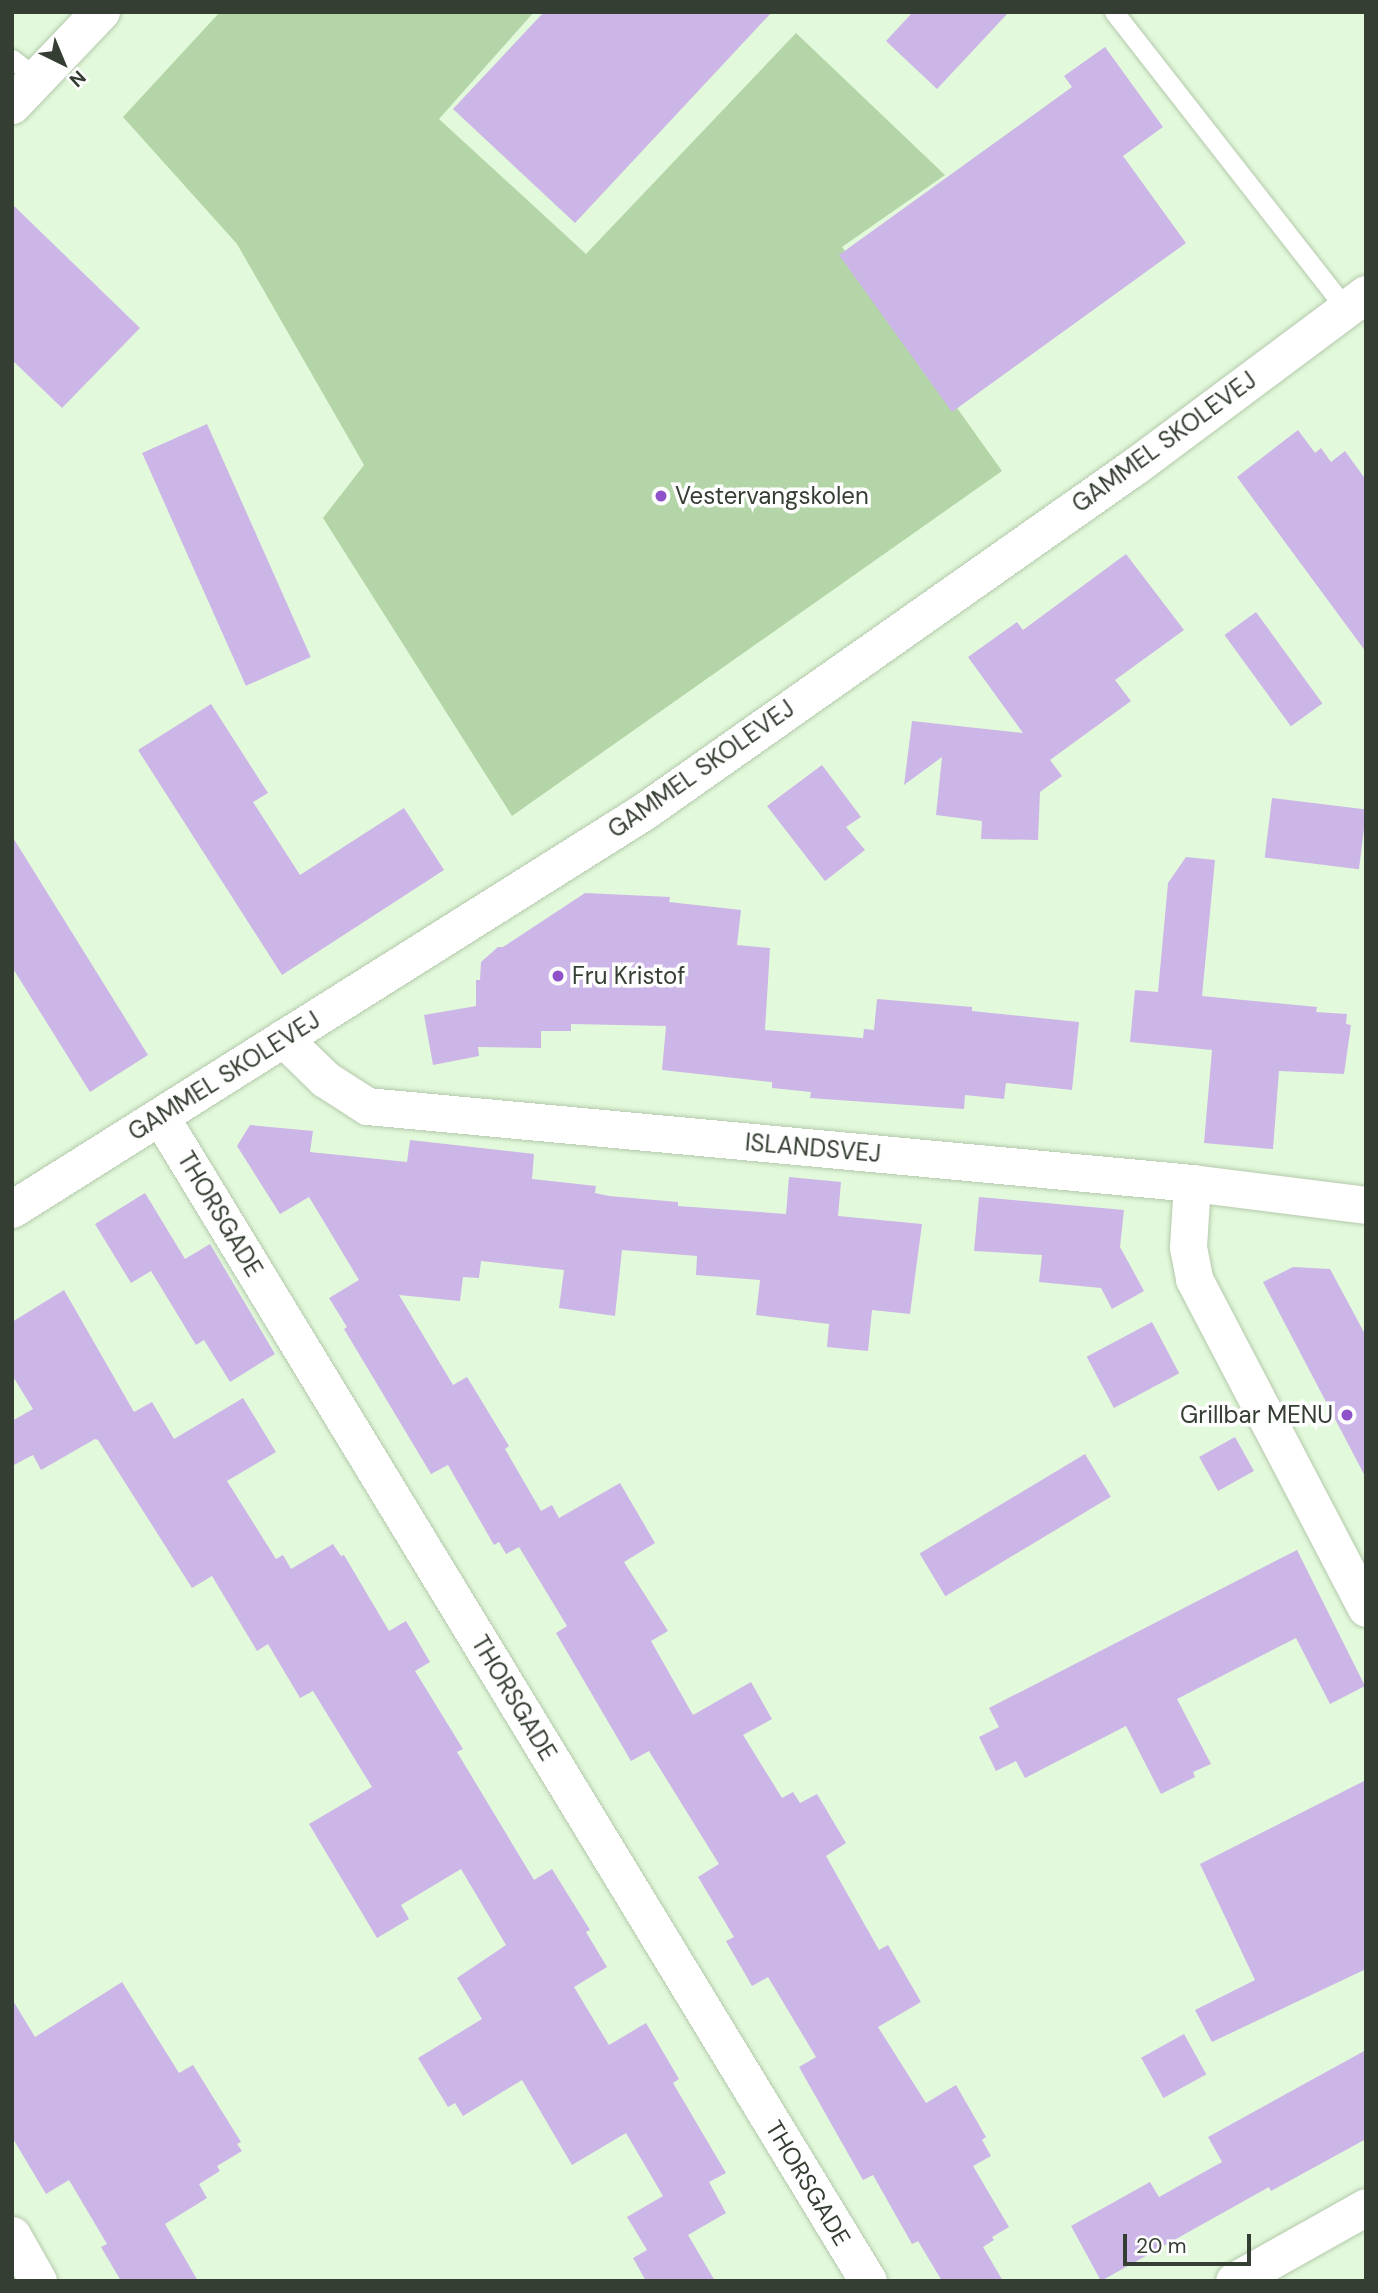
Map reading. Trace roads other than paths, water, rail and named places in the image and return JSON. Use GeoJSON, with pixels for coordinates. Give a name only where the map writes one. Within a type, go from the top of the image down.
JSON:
{"type":"FeatureCollection","features":[{"type":"Feature","properties":{"kind":"street"},"geometry":{"type":"LineString","coordinates":[[21,81],[101,12]]}},
{"type":"Feature","properties":{"kind":"street","name":"GAMMEL SKOLEVEJ"},"geometry":{"type":"LineString","coordinates":[[12,1209],[643,812],[1135,466],[1356,302]]}},
{"type":"Feature","properties":{"kind":"street","name":"ISLANDSVEJ"},"geometry":{"type":"LineString","coordinates":[[283,1038],[325,1079],[367,1106],[1192,1183],[1366,1205]]}},
{"type":"Feature","properties":{"kind":"street","name":"THORSGADE"},"geometry":{"type":"LineString","coordinates":[[160,1116],[868,2281]]}},
{"type":"Feature","properties":{"kind":"street"},"geometry":{"type":"LineString","coordinates":[[1192,1183],[1188,1247],[1194,1279],[1366,1608]]}},
{"type":"Feature","properties":{"kind":"street"},"geometry":{"type":"LineString","coordinates":[[1234,2281],[1366,2207]]}},
{"type":"Feature","properties":{"kind":"street"},"geometry":{"type":"LineString","coordinates":[[12,2235],[38,2281]]}},
{"type":"Feature","properties":{"kind":"lane"},"geometry":{"type":"LineString","coordinates":[[1114,12],[1356,302]]}},
{"type":"Feature","properties":{"kind":"place","name":"Vestervangskolen"},"geometry":{"type":"Point","coordinates":[661,496]}},
{"type":"Feature","properties":{"kind":"place","name":"Fru Kristof"},"geometry":{"type":"Point","coordinates":[558,976]}},
{"type":"Feature","properties":{"kind":"place","name":"Grillbar MENU"},"geometry":{"type":"Point","coordinates":[1347,1415]}}]}
